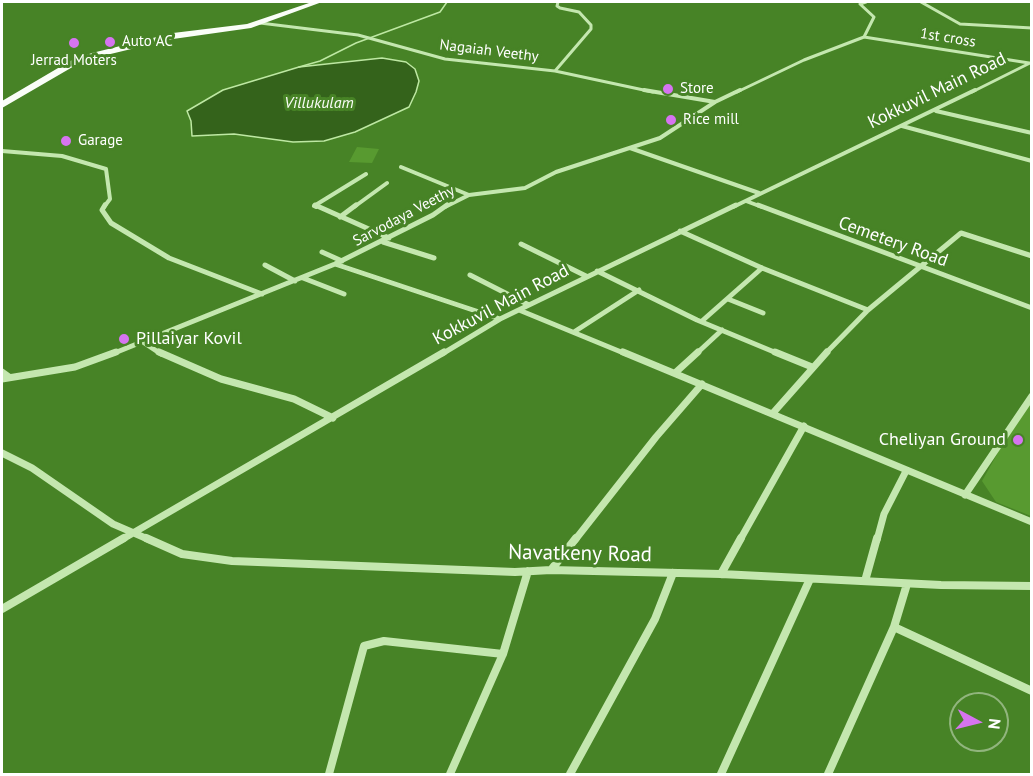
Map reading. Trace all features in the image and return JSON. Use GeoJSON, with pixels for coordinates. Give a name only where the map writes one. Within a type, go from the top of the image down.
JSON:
{"type":"FeatureCollection","features":[{"type":"Feature","properties":{"kind":"highway"},"geometry":{"type":"LineString","coordinates":[[4,102],[63,68],[94,55],[173,36],[260,23],[318,2]]}},
{"type":"Feature","properties":{"kind":"street"},"geometry":{"type":"LineString","coordinates":[[555,71],[591,29],[591,25],[579,12],[560,8],[557,6],[558,2]]}},
{"type":"Feature","properties":{"kind":"street"},"geometry":{"type":"LineString","coordinates":[[864,37],[874,17],[860,4],[866,2]]}},
{"type":"Feature","properties":{"kind":"street"},"geometry":{"type":"LineString","coordinates":[[921,2],[956,23],[1032,28]]}},
{"type":"Feature","properties":{"kind":"street","name":"Nagaiah Veethy"},"geometry":{"type":"LineString","coordinates":[[260,23],[370,37],[445,60],[555,71],[620,86],[715,102]]}},
{"type":"Feature","properties":{"kind":"street","name":"1st cross"},"geometry":{"type":"LineString","coordinates":[[864,37],[1030,62]]}},
{"type":"Feature","properties":{"kind":"street","name":"Sarvodaya Veethy"},"geometry":{"type":"LineString","coordinates":[[2,380],[75,366],[143,342],[342,261],[383,242],[452,202],[469,195],[514,191],[556,172],[675,130],[715,102],[804,60],[864,37]]}},
{"type":"Feature","properties":{"kind":"street","name":"Kokkuvil Main Road"},"geometry":{"type":"LineString","coordinates":[[2,609],[500,319],[1030,62]]}},
{"type":"Feature","properties":{"kind":"street"},"geometry":{"type":"LineString","coordinates":[[935,110],[1032,133]]}},
{"type":"Feature","properties":{"kind":"street"},"geometry":{"type":"LineString","coordinates":[[902,126],[1032,162]]}},
{"type":"Feature","properties":{"kind":"street"},"geometry":{"type":"LineString","coordinates":[[629,148],[759,193]]}},
{"type":"Feature","properties":{"kind":"street"},"geometry":{"type":"LineString","coordinates":[[2,151],[62,156],[106,169],[110,199],[102,210],[111,223],[169,258],[262,294]]}},
{"type":"Feature","properties":{"kind":"street"},"geometry":{"type":"LineString","coordinates":[[401,167],[469,195]]}},
{"type":"Feature","properties":{"kind":"street"},"geometry":{"type":"LineString","coordinates":[[366,174],[314,206],[390,238]]}},
{"type":"Feature","properties":{"kind":"street"},"geometry":{"type":"LineString","coordinates":[[340,217],[387,183]]}},
{"type":"Feature","properties":{"kind":"street","name":"Cemetery Road"},"geometry":{"type":"LineString","coordinates":[[746,201],[1032,308]]}},
{"type":"Feature","properties":{"kind":"street"},"geometry":{"type":"LineString","coordinates":[[680,231],[762,268],[868,310]]}},
{"type":"Feature","properties":{"kind":"street"},"geometry":{"type":"LineString","coordinates":[[773,413],[812,367],[868,310],[918,266],[961,233],[1032,256]]}},
{"type":"Feature","properties":{"kind":"street"},"geometry":{"type":"LineString","coordinates":[[383,242],[434,258]]}},
{"type":"Feature","properties":{"kind":"street"},"geometry":{"type":"LineString","coordinates":[[521,244],[586,276]]}},
{"type":"Feature","properties":{"kind":"street"},"geometry":{"type":"LineString","coordinates":[[322,252],[342,261]]}},
{"type":"Feature","properties":{"kind":"street"},"geometry":{"type":"LineString","coordinates":[[335,264],[500,319]]}},
{"type":"Feature","properties":{"kind":"street"},"geometry":{"type":"LineString","coordinates":[[265,265],[295,281]]}},
{"type":"Feature","properties":{"kind":"street"},"geometry":{"type":"LineString","coordinates":[[702,321],[762,268]]}},
{"type":"Feature","properties":{"kind":"street"},"geometry":{"type":"LineString","coordinates":[[597,271],[702,321],[812,367]]}},
{"type":"Feature","properties":{"kind":"street"},"geometry":{"type":"LineString","coordinates":[[470,275],[529,305]]}},
{"type":"Feature","properties":{"kind":"street"},"geometry":{"type":"LineString","coordinates":[[302,278],[344,294]]}},
{"type":"Feature","properties":{"kind":"street"},"geometry":{"type":"LineString","coordinates":[[574,332],[639,290]]}},
{"type":"Feature","properties":{"kind":"street"},"geometry":{"type":"LineString","coordinates":[[728,299],[762,313]]}},
{"type":"Feature","properties":{"kind":"street"},"geometry":{"type":"LineString","coordinates":[[519,310],[675,372],[1032,522]]}},
{"type":"Feature","properties":{"kind":"street"},"geometry":{"type":"LineString","coordinates":[[675,372],[723,330]]}},
{"type":"Feature","properties":{"kind":"street"},"geometry":{"type":"LineString","coordinates":[[143,342],[153,350],[221,379],[294,399],[333,418]]}},
{"type":"Feature","properties":{"kind":"street"},"geometry":{"type":"LineString","coordinates":[[2,372],[9,377]]}},
{"type":"Feature","properties":{"kind":"street"},"geometry":{"type":"LineString","coordinates":[[551,570],[656,437],[702,384]]}},
{"type":"Feature","properties":{"kind":"street"},"geometry":{"type":"LineString","coordinates":[[965,495],[1032,396]]}},
{"type":"Feature","properties":{"kind":"street"},"geometry":{"type":"LineString","coordinates":[[721,574],[804,426]]}},
{"type":"Feature","properties":{"kind":"street","name":"Navatkeny Road"},"geometry":{"type":"LineString","coordinates":[[2,453],[32,468],[113,524],[134,531],[182,554],[232,561],[528,571],[721,574],[907,584],[1032,586]]}},
{"type":"Feature","properties":{"kind":"street"},"geometry":{"type":"LineString","coordinates":[[865,581],[884,514],[906,471]]}},
{"type":"Feature","properties":{"kind":"street"},"geometry":{"type":"LineString","coordinates":[[450,774],[503,654],[528,571]]}},
{"type":"Feature","properties":{"kind":"street"},"geometry":{"type":"LineString","coordinates":[[570,774],[655,619],[673,573]]}},
{"type":"Feature","properties":{"kind":"street"},"geometry":{"type":"LineString","coordinates":[[721,774],[810,579]]}},
{"type":"Feature","properties":{"kind":"street"},"geometry":{"type":"LineString","coordinates":[[828,774],[894,627],[907,584]]}},
{"type":"Feature","properties":{"kind":"street"},"geometry":{"type":"LineString","coordinates":[[894,627],[1032,691]]}},
{"type":"Feature","properties":{"kind":"street"},"geometry":{"type":"LineString","coordinates":[[329,774],[364,646],[384,641],[503,654]]}},
{"type":"Feature","properties":{"kind":"shaded area"},"geometry":{"type":"Polygon","coordinates":[[[357,147],[379,149],[372,163],[349,162],[357,147]]]}},
{"type":"Feature","properties":{"kind":"shaded area","name":"Cheliyan Ground"},"geometry":{"type":"Polygon","coordinates":[[[1031,394],[1031,516],[996,502],[982,481],[1031,394]]]}},
{"type":"Feature","properties":{"kind":"water","name":"Villukulam"},"geometry":{"type":"Polygon","coordinates":[[[382,58],[406,62],[415,69],[419,81],[416,92],[409,107],[355,132],[324,141],[293,142],[234,134],[192,136],[191,121],[187,111],[223,90],[299,67],[382,58]]]}},
{"type":"Feature","properties":{"kind":"waterway"},"geometry":{"type":"LineString","coordinates":[[299,67],[320,61],[356,43],[440,12],[447,2]]}},
{"type":"Feature","properties":{"kind":"place","name":"Auto AC"},"geometry":{"type":"Point","coordinates":[110,42]}},
{"type":"Feature","properties":{"kind":"place","name":"Jerrad Moters"},"geometry":{"type":"Point","coordinates":[74,43]}},
{"type":"Feature","properties":{"kind":"place","name":"Store"},"geometry":{"type":"Point","coordinates":[668,89]}},
{"type":"Feature","properties":{"kind":"place","name":"Rice mill"},"geometry":{"type":"Point","coordinates":[671,120]}},
{"type":"Feature","properties":{"kind":"place","name":"Garage"},"geometry":{"type":"Point","coordinates":[66,141]}},
{"type":"Feature","properties":{"kind":"place","name":"Pillaiyar Kovil"},"geometry":{"type":"Point","coordinates":[124,339]}},
{"type":"Feature","properties":{"kind":"place","name":"Cheliyan Ground"},"geometry":{"type":"Point","coordinates":[1018,440]}}]}
